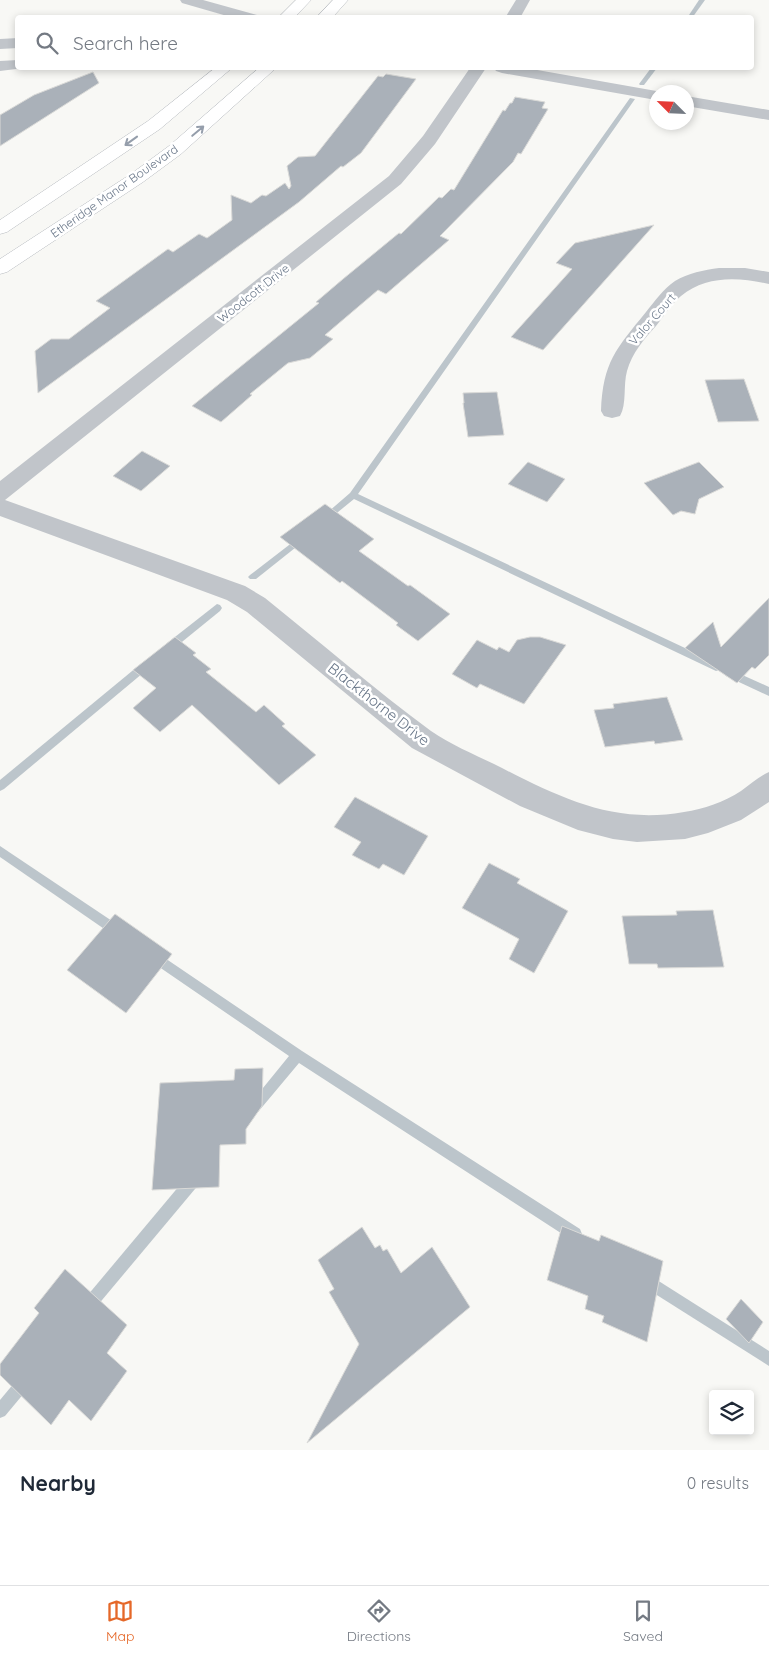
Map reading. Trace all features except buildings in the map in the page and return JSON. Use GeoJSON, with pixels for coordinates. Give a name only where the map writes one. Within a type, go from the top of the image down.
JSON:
{"type":"FeatureCollection","features":[{"type":"Feature","properties":{"kind":"main road"},"geometry":{"type":"LineString","coordinates":[[288,15],[304,0]]}},
{"type":"Feature","properties":{"kind":"main road"},"geometry":{"type":"LineString","coordinates":[[325,15],[341,0]]}},
{"type":"Feature","properties":{"kind":"main road"},"geometry":{"type":"LineString","coordinates":[[0,228],[131,142],[221,70]]}},
{"type":"Feature","properties":{"kind":"main road","name":"Etheridge Manor Boulevard"},"geometry":{"type":"LineString","coordinates":[[0,268],[137,178],[175,150],[266,70]]}},
{"type":"Feature","properties":{"kind":"street"},"geometry":{"type":"LineString","coordinates":[[187,0],[241,15]]}},
{"type":"Feature","properties":{"kind":"street"},"geometry":{"type":"LineString","coordinates":[[514,15],[523,0]]}},
{"type":"Feature","properties":{"kind":"street"},"geometry":{"type":"LineString","coordinates":[[0,44],[15,43]]}},
{"type":"Feature","properties":{"kind":"street"},"geometry":{"type":"LineString","coordinates":[[0,66],[15,65]]}},
{"type":"Feature","properties":{"kind":"street","name":"Woodcott Drive"},"geometry":{"type":"LineString","coordinates":[[0,493],[396,180],[429,141],[477,70]]}},
{"type":"Feature","properties":{"kind":"street"},"geometry":{"type":"LineString","coordinates":[[513,70],[649,94]]}},
{"type":"Feature","properties":{"kind":"street"},"geometry":{"type":"LineString","coordinates":[[694,102],[769,116]]}},
{"type":"Feature","properties":{"kind":"street","name":"Valor Court"},"geometry":{"type":"LineString","coordinates":[[612,411],[613,381],[620,358],[673,292],[700,277],[724,274],[749,274],[769,278]]}},
{"type":"Feature","properties":{"kind":"street","name":"Blackthorne Drive"},"geometry":{"type":"LineString","coordinates":[[0,507],[236,593],[256,605],[422,740],[441,752],[549,806],[591,821],[648,829],[694,823],[717,817],[755,798],[769,785]]}},
{"type":"Feature","properties":{"kind":"waterway"},"geometry":{"type":"LineString","coordinates":[[691,15],[702,0]]}},
{"type":"Feature","properties":{"kind":"waterway"},"geometry":{"type":"LineString","coordinates":[[642,84],[652,70]]}},
{"type":"Feature","properties":{"kind":"waterway"},"geometry":{"type":"LineString","coordinates":[[353,495],[632,99]]}},
{"type":"Feature","properties":{"kind":"waterway"},"geometry":{"type":"LineString","coordinates":[[324,519],[353,495]]}},
{"type":"Feature","properties":{"kind":"waterway"},"geometry":{"type":"LineString","coordinates":[[353,495],[716,667]]}},
{"type":"Feature","properties":{"kind":"waterway"},"geometry":{"type":"LineString","coordinates":[[253,577],[302,538]]}},
{"type":"Feature","properties":{"kind":"waterway"},"geometry":{"type":"LineString","coordinates":[[169,647],[217,608]]}},
{"type":"Feature","properties":{"kind":"waterway"},"geometry":{"type":"LineString","coordinates":[[0,786],[146,665]]}},
{"type":"Feature","properties":{"kind":"waterway"},"geometry":{"type":"LineString","coordinates":[[729,673],[769,692]]}},
{"type":"Feature","properties":{"kind":"waterway"},"geometry":{"type":"LineString","coordinates":[[0,851],[117,931]]}},
{"type":"Feature","properties":{"kind":"waterway"},"geometry":{"type":"LineString","coordinates":[[153,956],[298,1055]]}},
{"type":"Feature","properties":{"kind":"waterway"},"geometry":{"type":"LineString","coordinates":[[254,1108],[298,1055]]}},
{"type":"Feature","properties":{"kind":"waterway"},"geometry":{"type":"LineString","coordinates":[[298,1055],[575,1234]]}},
{"type":"Feature","properties":{"kind":"waterway"},"geometry":{"type":"LineString","coordinates":[[87,1307],[195,1178]]}},
{"type":"Feature","properties":{"kind":"waterway"},"geometry":{"type":"LineString","coordinates":[[646,1280],[769,1359]]}},
{"type":"Feature","properties":{"kind":"waterway"},"geometry":{"type":"LineString","coordinates":[[0,1411],[25,1381]]}}]}
